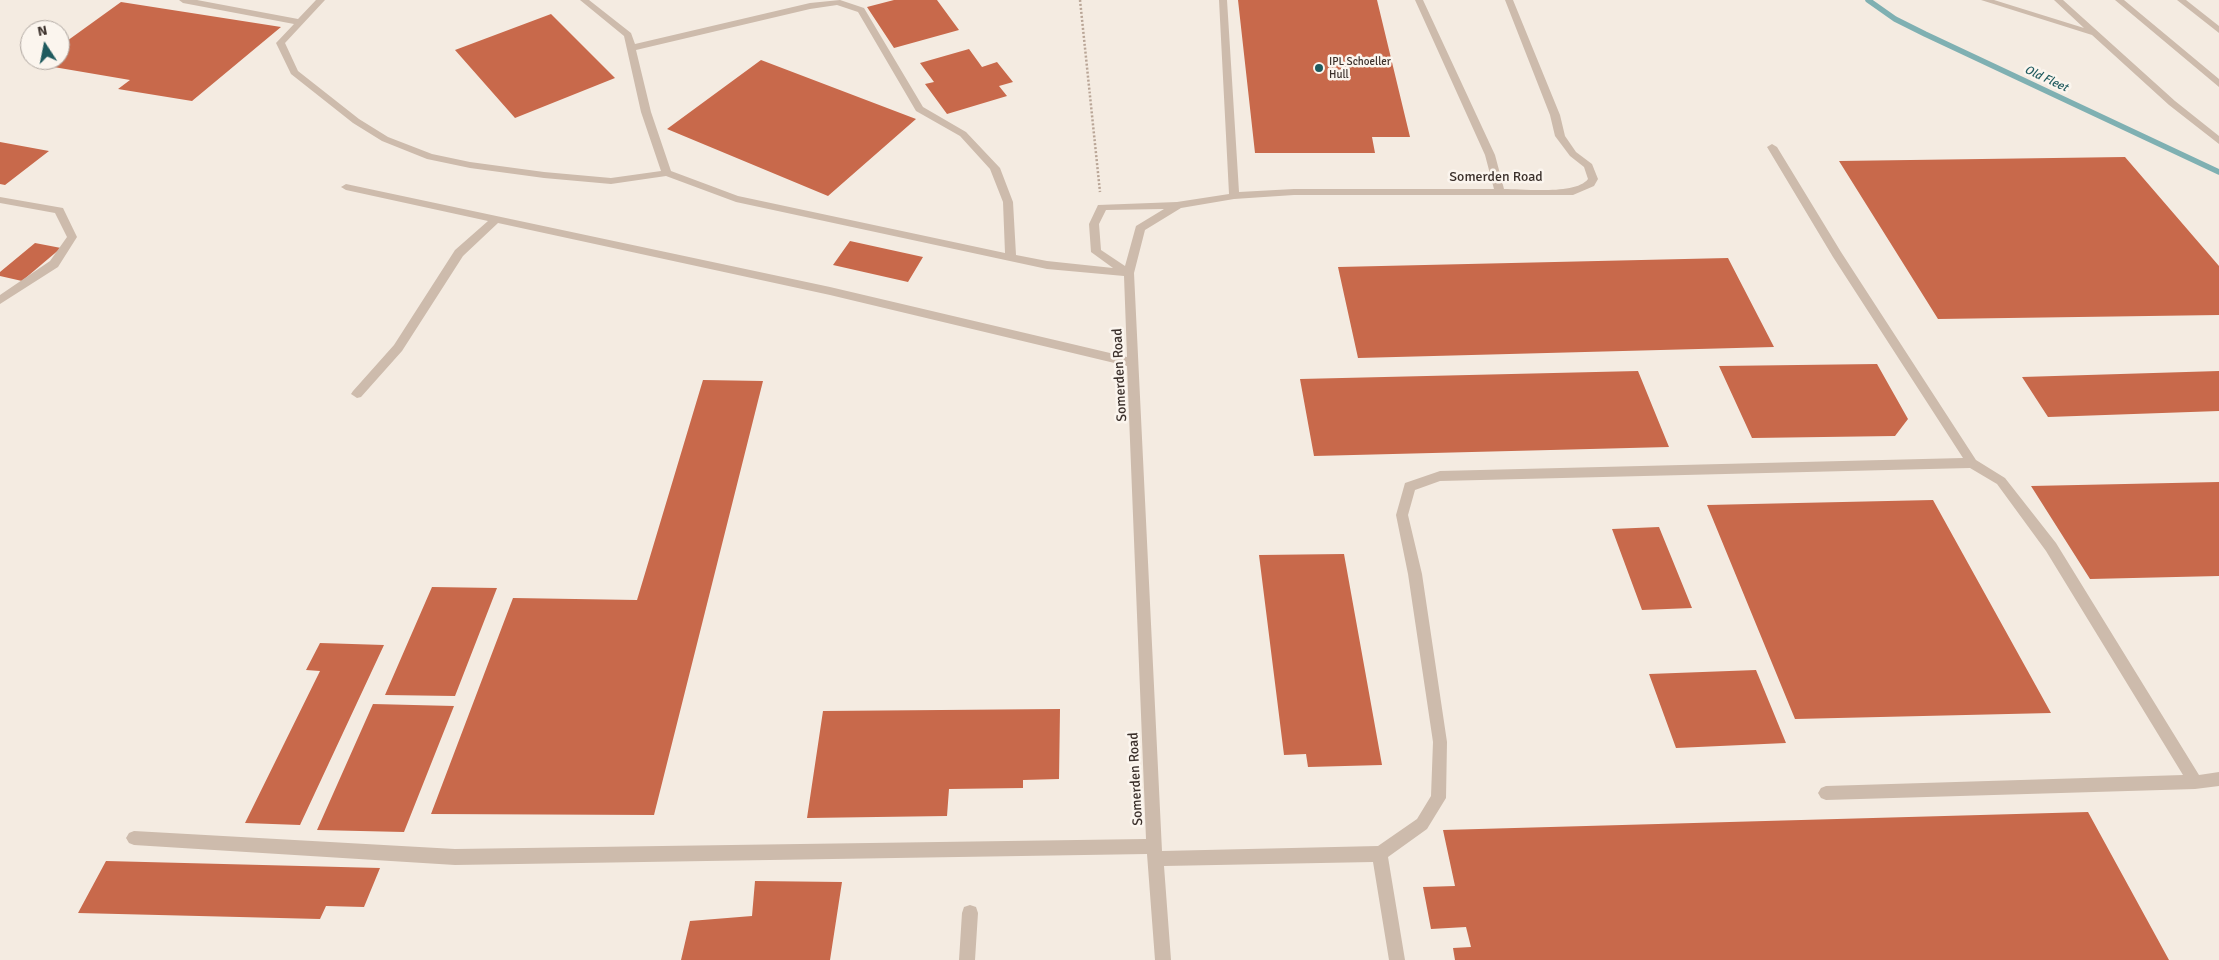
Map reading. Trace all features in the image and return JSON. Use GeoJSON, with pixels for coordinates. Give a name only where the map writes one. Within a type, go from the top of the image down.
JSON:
{"type":"FeatureCollection","features":[{"type":"Feature","properties":{"kind":"street"},"geometry":{"type":"LineString","coordinates":[[183,0],[299,22]]}},
{"type":"Feature","properties":{"kind":"street"},"geometry":{"type":"LineString","coordinates":[[321,0],[280,43],[294,72],[356,121],[385,139],[430,157],[470,165],[544,175],[611,181],[667,173],[736,199],[1047,265],[1129,274]]}},
{"type":"Feature","properties":{"kind":"street"},"geometry":{"type":"LineString","coordinates":[[584,0],[628,35],[646,112],[667,173]]}},
{"type":"Feature","properties":{"kind":"street"},"geometry":{"type":"LineString","coordinates":[[1223,0],[1234,196]]}},
{"type":"Feature","properties":{"kind":"street"},"geometry":{"type":"LineString","coordinates":[[1419,0],[1490,155],[1500,193]]}},
{"type":"Feature","properties":{"kind":"street","name":"Somerden Road"},"geometry":{"type":"LineString","coordinates":[[1163,960],[1155,852],[1129,274],[1140,228],[1178,205],[1234,196],[1294,192],[1573,192],[1590,184],[1593,179],[1588,166],[1573,154],[1560,136],[1555,115],[1509,0]]}},
{"type":"Feature","properties":{"kind":"street"},"geometry":{"type":"LineString","coordinates":[[1985,0],[2096,35]]}},
{"type":"Feature","properties":{"kind":"street"},"geometry":{"type":"LineString","coordinates":[[2058,0],[2219,141]]}},
{"type":"Feature","properties":{"kind":"street"},"geometry":{"type":"LineString","coordinates":[[2119,0],[2219,84]]}},
{"type":"Feature","properties":{"kind":"street"},"geometry":{"type":"LineString","coordinates":[[2181,0],[2219,30]]}},
{"type":"Feature","properties":{"kind":"street"},"geometry":{"type":"LineString","coordinates":[[631,48],[810,6],[838,2],[861,10],[919,109],[963,134],[995,168],[1008,202],[1011,258]]}},
{"type":"Feature","properties":{"kind":"street"},"geometry":{"type":"LineString","coordinates":[[1772,147],[1837,254],[1972,463],[2001,481],[2051,547],[2194,782]]}},
{"type":"Feature","properties":{"kind":"street"},"geometry":{"type":"LineString","coordinates":[[346,187],[830,291],[1134,363]]}},
{"type":"Feature","properties":{"kind":"street"},"geometry":{"type":"LineString","coordinates":[[0,200],[59,210],[72,237],[54,264],[0,300]]}},
{"type":"Feature","properties":{"kind":"street"},"geometry":{"type":"LineString","coordinates":[[1129,274],[1096,252],[1094,224],[1102,207],[1178,205]]}},
{"type":"Feature","properties":{"kind":"street"},"geometry":{"type":"LineString","coordinates":[[358,394],[398,348],[459,253],[496,219]]}},
{"type":"Feature","properties":{"kind":"street"},"geometry":{"type":"LineString","coordinates":[[134,838],[455,857],[1155,852],[1380,854],[1422,824],[1438,798],[1440,742],[1415,574],[1402,515],[1409,487],[1440,476],[1972,463]]}},
{"type":"Feature","properties":{"kind":"street"},"geometry":{"type":"LineString","coordinates":[[1826,793],[2219,780]]}},
{"type":"Feature","properties":{"kind":"street"},"geometry":{"type":"LineString","coordinates":[[1380,854],[1397,960]]}},
{"type":"Feature","properties":{"kind":"street"},"geometry":{"type":"LineString","coordinates":[[967,960],[970,913]]}},
{"type":"Feature","properties":{"kind":"path"},"geometry":{"type":"LineString","coordinates":[[1080,0],[1102,207]]}},
{"type":"Feature","properties":{"kind":"building"},"geometry":{"type":"Polygon","coordinates":[[[894,0],[937,0],[959,30],[894,48],[867,7],[894,0]]]}},
{"type":"Feature","properties":{"kind":"building","name":"IPL Schoeller Hull"},"geometry":{"type":"Polygon","coordinates":[[[1238,0],[1377,0],[1410,137],[1372,137],[1375,153],[1255,153],[1238,0]]]}},
{"type":"Feature","properties":{"kind":"building"},"geometry":{"type":"Polygon","coordinates":[[[121,2],[281,27],[192,101],[118,89],[130,80],[70,70],[70,39],[121,2]]]}},
{"type":"Feature","properties":{"kind":"building"},"geometry":{"type":"Polygon","coordinates":[[[551,14],[615,78],[515,118],[455,50],[551,14]]]}},
{"type":"Feature","properties":{"kind":"building"},"geometry":{"type":"Polygon","coordinates":[[[969,49],[982,67],[997,62],[1013,82],[999,86],[1007,96],[947,114],[925,84],[934,82],[920,63],[969,49]]]}},
{"type":"Feature","properties":{"kind":"building"},"geometry":{"type":"Polygon","coordinates":[[[761,60],[916,119],[828,196],[667,129],[761,60]]]}},
{"type":"Feature","properties":{"kind":"building"},"geometry":{"type":"Polygon","coordinates":[[[0,142],[49,151],[5,185],[0,184],[0,142]]]}},
{"type":"Feature","properties":{"kind":"building"},"geometry":{"type":"Polygon","coordinates":[[[2125,157],[2219,266],[2219,315],[1938,319],[1839,161],[2125,157]]]}},
{"type":"Feature","properties":{"kind":"building"},"geometry":{"type":"Polygon","coordinates":[[[850,241],[923,257],[908,282],[833,265],[850,241]]]}},
{"type":"Feature","properties":{"kind":"building"},"geometry":{"type":"Polygon","coordinates":[[[35,243],[61,248],[22,281],[0,276],[0,272],[35,243]]]}},
{"type":"Feature","properties":{"kind":"building"},"geometry":{"type":"Polygon","coordinates":[[[1728,258],[1774,347],[1358,358],[1338,267],[1728,258]]]}},
{"type":"Feature","properties":{"kind":"building"},"geometry":{"type":"Polygon","coordinates":[[[1877,364],[1908,419],[1895,436],[1752,438],[1719,366],[1877,364]]]}},
{"type":"Feature","properties":{"kind":"building"},"geometry":{"type":"Polygon","coordinates":[[[1638,371],[1669,447],[1314,456],[1300,379],[1638,371]]]}},
{"type":"Feature","properties":{"kind":"building"},"geometry":{"type":"Polygon","coordinates":[[[2219,371],[2219,411],[2048,417],[2022,377],[2219,371]]]}},
{"type":"Feature","properties":{"kind":"building"},"geometry":{"type":"Polygon","coordinates":[[[703,380],[763,381],[654,815],[431,814],[513,598],[637,600],[703,380]]]}},
{"type":"Feature","properties":{"kind":"building"},"geometry":{"type":"Polygon","coordinates":[[[2219,482],[2219,576],[2090,579],[2031,486],[2219,482]]]}},
{"type":"Feature","properties":{"kind":"building"},"geometry":{"type":"Polygon","coordinates":[[[1933,500],[2051,713],[1795,719],[1707,505],[1933,500]]]}},
{"type":"Feature","properties":{"kind":"building"},"geometry":{"type":"Polygon","coordinates":[[[1659,527],[1692,608],[1642,610],[1612,529],[1659,527]]]}},
{"type":"Feature","properties":{"kind":"building"},"geometry":{"type":"Polygon","coordinates":[[[1344,554],[1382,765],[1308,767],[1306,754],[1284,755],[1259,555],[1344,554]]]}},
{"type":"Feature","properties":{"kind":"building"},"geometry":{"type":"Polygon","coordinates":[[[432,587],[497,588],[455,696],[385,695],[432,587]]]}},
{"type":"Feature","properties":{"kind":"building"},"geometry":{"type":"Polygon","coordinates":[[[320,643],[384,645],[300,825],[245,823],[320,671],[306,670],[320,643]]]}},
{"type":"Feature","properties":{"kind":"building"},"geometry":{"type":"Polygon","coordinates":[[[1756,670],[1786,743],[1676,748],[1649,674],[1756,670]]]}},
{"type":"Feature","properties":{"kind":"building"},"geometry":{"type":"Polygon","coordinates":[[[373,704],[454,706],[404,832],[317,830],[373,704]]]}},
{"type":"Feature","properties":{"kind":"building"},"geometry":{"type":"Polygon","coordinates":[[[1060,709],[1059,779],[1023,780],[1023,788],[949,789],[947,816],[807,818],[823,711],[1060,709]]]}},
{"type":"Feature","properties":{"kind":"building"},"geometry":{"type":"Polygon","coordinates":[[[2088,812],[2169,960],[1455,960],[1453,948],[1471,947],[1466,927],[1431,929],[1423,887],[1455,886],[1443,830],[2088,812]]]}},
{"type":"Feature","properties":{"kind":"building"},"geometry":{"type":"Polygon","coordinates":[[[106,861],[380,868],[364,907],[326,906],[320,919],[78,913],[106,861]]]}},
{"type":"Feature","properties":{"kind":"building"},"geometry":{"type":"Polygon","coordinates":[[[755,881],[842,882],[830,960],[681,960],[690,921],[752,916],[755,881]]]}},
{"type":"Feature","properties":{"kind":"waterway","name":"Old Fleet"},"geometry":{"type":"LineString","coordinates":[[1868,0],[1895,19],[1925,34],[2219,172]]}},
{"type":"Feature","properties":{"kind":"place","name":"IPL Schoeller Hull"},"geometry":{"type":"Point","coordinates":[1319,68]}}]}
